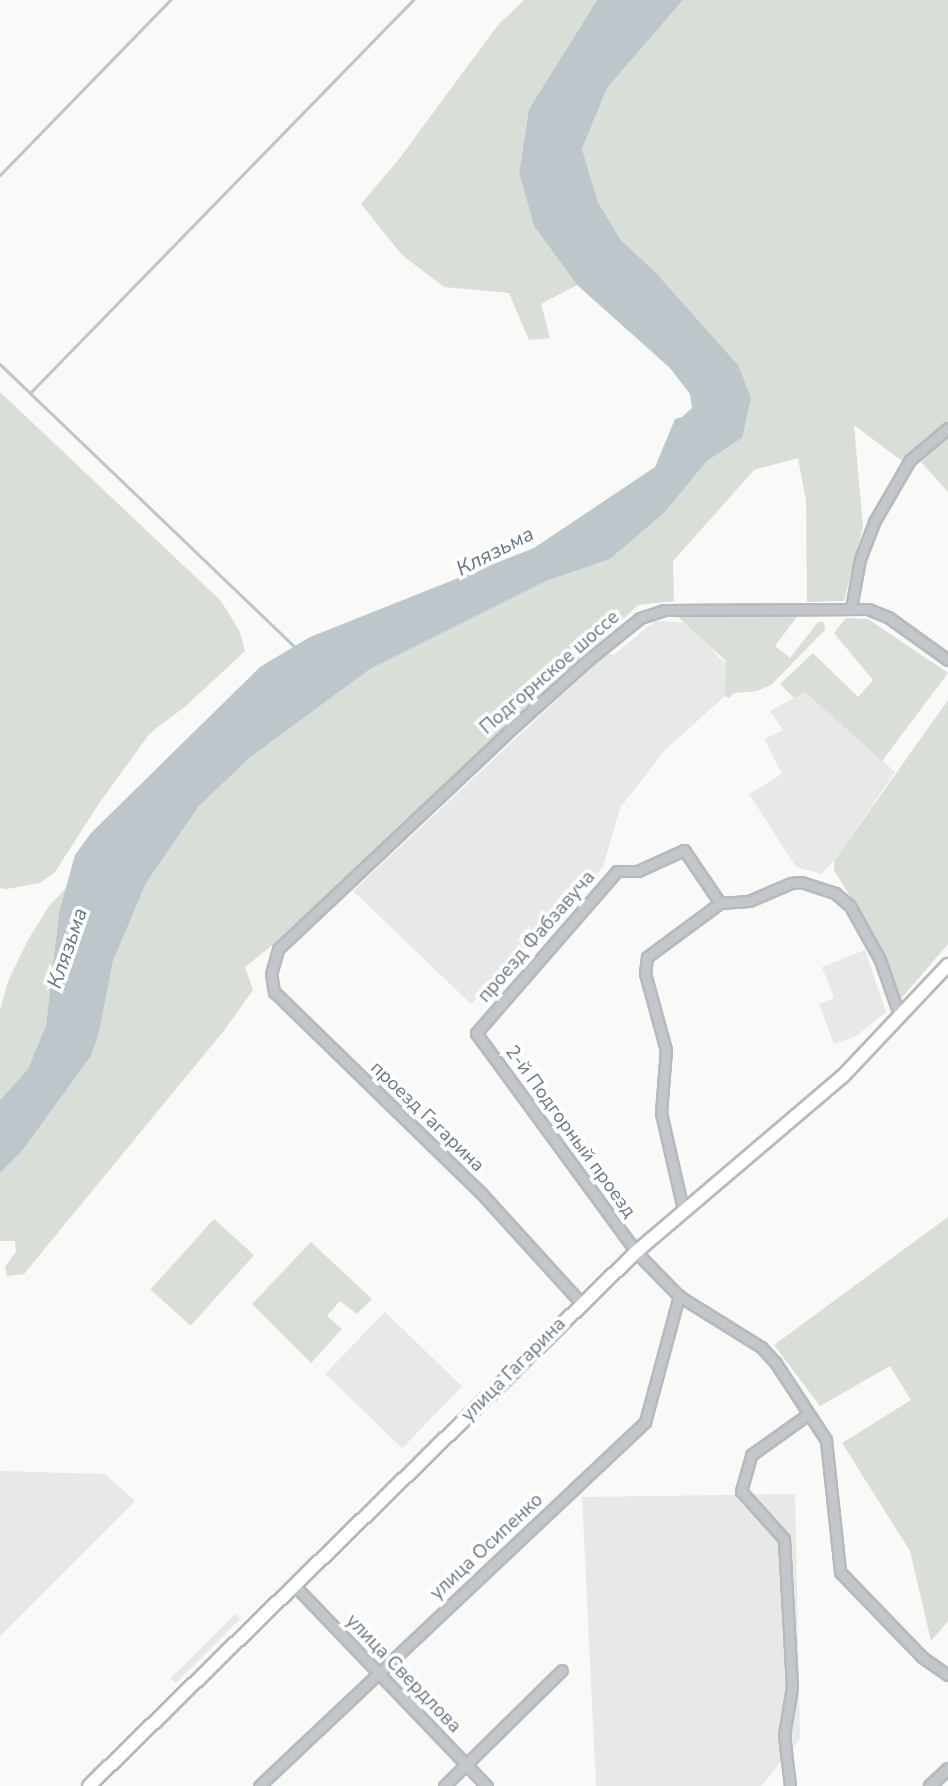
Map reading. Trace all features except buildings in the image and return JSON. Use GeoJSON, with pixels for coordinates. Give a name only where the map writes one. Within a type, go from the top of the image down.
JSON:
{"type":"FeatureCollection","features":[{"type":"Feature","properties":{"kind":"main road","name":"улица Гагарина"},"geometry":{"type":"LineString","coordinates":[[89,1786],[636,1252],[683,1209],[843,1076],[948,965]]}},
{"type":"Feature","properties":{"kind":"street"},"geometry":{"type":"LineString","coordinates":[[851,608],[860,559],[874,522],[910,460],[948,428]]}},
{"type":"Feature","properties":{"kind":"street","name":"Подгорнское шоссе"},"geometry":{"type":"LineString","coordinates":[[278,948],[517,723],[640,618],[664,610],[868,609],[888,617],[948,660]]}},
{"type":"Feature","properties":{"kind":"street","name":"проезд Фабзавуча"},"geometry":{"type":"LineString","coordinates":[[476,1033],[617,871],[638,871],[684,850],[720,903]]}},
{"type":"Feature","properties":{"kind":"street"},"geometry":{"type":"LineString","coordinates":[[683,1209],[661,1113],[666,1050],[645,973],[647,957],[720,903],[749,901],[791,883],[801,882],[835,893],[850,906],[868,935],[900,1017]]}},
{"type":"Feature","properties":{"kind":"street","name":"проезд Гагарина"},"geometry":{"type":"LineString","coordinates":[[278,948],[271,974],[274,992],[482,1194],[582,1304]]}},
{"type":"Feature","properties":{"kind":"street","name":"2-й Подгорный проезд"},"geometry":{"type":"LineString","coordinates":[[476,1033],[636,1252],[679,1296],[761,1347],[775,1362],[807,1415],[826,1440],[840,1572],[922,1657],[948,1675]]}},
{"type":"Feature","properties":{"kind":"street","name":"улица Осипенко"},"geometry":{"type":"LineString","coordinates":[[259,1786],[645,1422],[679,1296]]}},
{"type":"Feature","properties":{"kind":"street"},"geometry":{"type":"LineString","coordinates":[[790,1786],[784,1735],[792,1687],[784,1539],[741,1490],[751,1455],[807,1415]]}},
{"type":"Feature","properties":{"kind":"street","name":"улица Свердлова"},"geometry":{"type":"LineString","coordinates":[[295,1585],[332,1627],[380,1673],[487,1786]]}},
{"type":"Feature","properties":{"kind":"street"},"geometry":{"type":"LineString","coordinates":[[444,1786],[562,1670]]}},
{"type":"Feature","properties":{"kind":"street"},"geometry":{"type":"LineString","coordinates":[[930,1786],[948,1769]]}},
{"type":"Feature","properties":{"kind":"shaded area"},"geometry":{"type":"Polygon","coordinates":[[[524,0],[597,0],[529,109],[519,173],[534,226],[577,285],[541,304],[550,338],[529,340],[509,293],[444,287],[402,255],[361,204],[399,159],[498,25],[524,0]]]}},
{"type":"Feature","properties":{"kind":"shaded area"},"geometry":{"type":"Polygon","coordinates":[[[683,0],[948,0],[948,421],[902,461],[854,425],[863,527],[844,601],[807,602],[806,501],[798,458],[754,470],[673,561],[674,601],[638,605],[274,944],[245,967],[253,990],[226,1028],[24,1274],[7,1276],[5,1267],[16,1252],[15,1241],[0,1241],[0,1173],[22,1151],[91,1056],[99,1033],[113,961],[146,883],[199,806],[248,758],[370,669],[546,581],[610,559],[664,513],[707,461],[742,438],[738,365],[657,274],[620,239],[598,202],[582,149],[607,88],[683,0]]]}},
{"type":"Feature","properties":{"kind":"shaded area"},"geometry":{"type":"Polygon","coordinates":[[[0,392],[221,601],[240,632],[245,651],[186,706],[150,733],[100,802],[55,872],[40,883],[6,889],[0,888],[0,392]]]}},
{"type":"Feature","properties":{"kind":"shaded area"},"geometry":{"type":"Polygon","coordinates":[[[948,435],[948,492],[921,462],[948,435]]]}},
{"type":"Feature","properties":{"kind":"shaded area"},"geometry":{"type":"Polygon","coordinates":[[[799,614],[775,646],[790,658],[818,622],[824,622],[825,630],[771,685],[757,691],[734,693],[729,698],[725,696],[726,661],[676,615],[799,614]]]}},
{"type":"Feature","properties":{"kind":"shaded area"},"geometry":{"type":"Polygon","coordinates":[[[846,618],[868,619],[948,673],[882,761],[805,692],[794,698],[780,684],[813,653],[858,697],[873,680],[834,633],[846,618]]]}},
{"type":"Feature","properties":{"kind":"shaded area"},"geometry":{"type":"Polygon","coordinates":[[[655,621],[695,623],[718,657],[745,678],[665,750],[620,808],[603,867],[471,1004],[353,891],[605,655],[615,654],[655,621]]]}},
{"type":"Feature","properties":{"kind":"shaded area"},"geometry":{"type":"Polygon","coordinates":[[[805,692],[895,772],[834,861],[821,874],[796,867],[749,794],[782,774],[764,739],[783,730],[770,711],[805,692]]]}},
{"type":"Feature","properties":{"kind":"shaded area"},"geometry":{"type":"Polygon","coordinates":[[[948,700],[948,944],[899,1001],[872,932],[834,870],[834,861],[948,700]]]}},
{"type":"Feature","properties":{"kind":"shaded area"},"geometry":{"type":"Polygon","coordinates":[[[66,888],[59,913],[46,1025],[28,1069],[0,1100],[0,1010],[8,981],[28,940],[49,906],[66,888]]]}},
{"type":"Feature","properties":{"kind":"shaded area"},"geometry":{"type":"Polygon","coordinates":[[[865,950],[886,1012],[856,1036],[834,1044],[819,1004],[834,998],[822,967],[865,950]]]}},
{"type":"Feature","properties":{"kind":"shaded area"},"geometry":{"type":"Polygon","coordinates":[[[948,1217],[948,1621],[931,1641],[910,1551],[842,1443],[911,1400],[890,1366],[820,1406],[774,1345],[948,1217]]]}},
{"type":"Feature","properties":{"kind":"shaded area"},"geometry":{"type":"Polygon","coordinates":[[[214,1219],[254,1255],[191,1326],[150,1290],[214,1219]]]}},
{"type":"Feature","properties":{"kind":"shaded area"},"geometry":{"type":"Polygon","coordinates":[[[311,1242],[372,1299],[357,1314],[340,1301],[327,1316],[342,1329],[311,1363],[252,1304],[311,1242]]]}},
{"type":"Feature","properties":{"kind":"shaded area"},"geometry":{"type":"Polygon","coordinates":[[[385,1312],[462,1386],[402,1448],[325,1374],[385,1312]]]}},
{"type":"Feature","properties":{"kind":"shaded area"},"geometry":{"type":"Polygon","coordinates":[[[0,1471],[105,1474],[135,1501],[0,1636],[0,1471]]]}},
{"type":"Feature","properties":{"kind":"shaded area"},"geometry":{"type":"Polygon","coordinates":[[[795,1494],[800,1739],[761,1786],[596,1786],[582,1497],[795,1494]]]}},
{"type":"Feature","properties":{"kind":"shaded area"},"geometry":{"type":"Polygon","coordinates":[[[235,1614],[240,1619],[176,1683],[171,1678],[235,1614]]]}},
{"type":"Feature","properties":{"kind":"water","name":"Клязьма"},"geometry":{"type":"Polygon","coordinates":[[[597,0],[683,0],[607,88],[582,149],[598,202],[620,239],[657,274],[738,365],[751,398],[742,438],[707,461],[664,513],[610,559],[546,581],[370,669],[249,758],[199,806],[146,883],[113,961],[99,1033],[91,1056],[22,1151],[0,1173],[0,1100],[28,1069],[46,1025],[59,913],[75,855],[91,833],[260,667],[310,637],[534,548],[655,467],[675,419],[682,417],[692,408],[690,394],[670,368],[577,285],[534,226],[519,173],[529,109],[597,0]]]}},
{"type":"Feature","properties":{"kind":"waterway"},"geometry":{"type":"LineString","coordinates":[[0,175],[170,0]]}},
{"type":"Feature","properties":{"kind":"waterway"},"geometry":{"type":"LineString","coordinates":[[30,393],[413,0]]}},
{"type":"Feature","properties":{"kind":"waterway"},"geometry":{"type":"LineString","coordinates":[[0,364],[295,647]]}}]}
